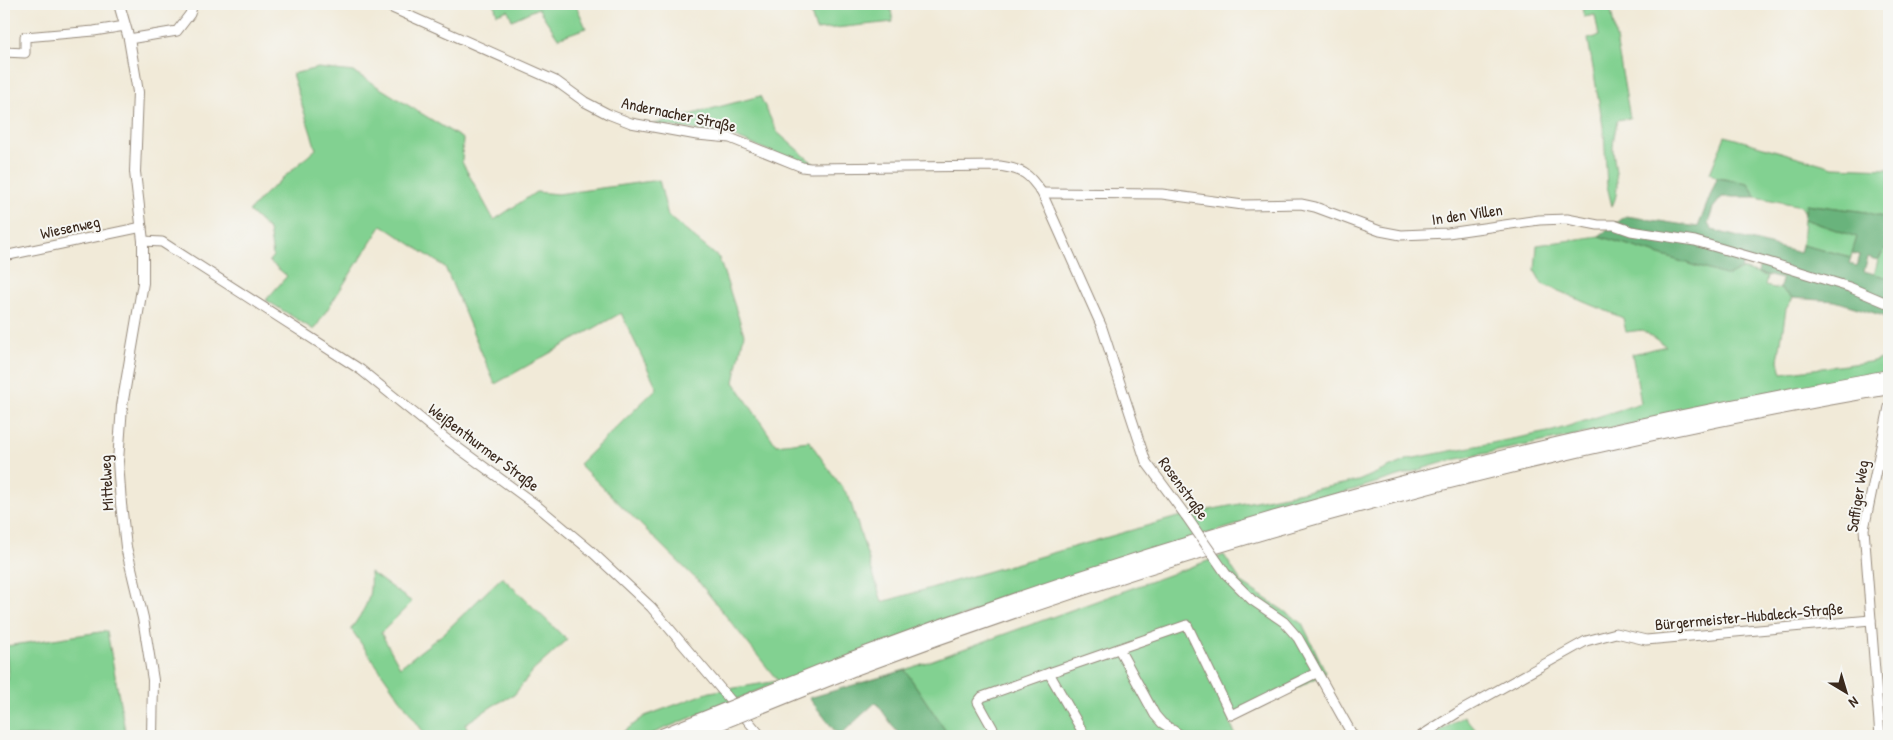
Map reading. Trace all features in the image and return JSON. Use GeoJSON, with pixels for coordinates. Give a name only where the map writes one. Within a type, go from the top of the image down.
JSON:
{"type":"FeatureCollection","features":[{"type":"Feature","properties":{"kind":"highway"},"geometry":{"type":"LineString","coordinates":[[1874,385],[1889,377]]}},
{"type":"Feature","properties":{"kind":"highway"},"geometry":{"type":"LineString","coordinates":[[662,736],[853,664],[1006,603],[1271,519],[1447,471],[1658,421],[1874,385],[1889,387]]}},
{"type":"Feature","properties":{"kind":"highway"},"geometry":{"type":"LineString","coordinates":[[687,736],[853,664]]}},
{"type":"Feature","properties":{"kind":"street"},"geometry":{"type":"LineString","coordinates":[[119,4],[129,39],[138,92],[135,172],[142,227]]}},
{"type":"Feature","properties":{"kind":"street"},"geometry":{"type":"LineString","coordinates":[[129,39],[177,31],[190,14],[193,4]]}},
{"type":"Feature","properties":{"kind":"street","name":"Andernacher Straße"},"geometry":{"type":"LineString","coordinates":[[383,4],[556,81],[585,102],[608,114],[631,122],[670,130],[730,138],[802,167],[1000,166],[1020,169]]}},
{"type":"Feature","properties":{"kind":"street"},"geometry":{"type":"LineString","coordinates":[[4,52],[26,53],[25,37],[94,31],[125,26]]}},
{"type":"Feature","properties":{"kind":"street","name":"Rosenstraße"},"geometry":{"type":"LineString","coordinates":[[1020,169],[1033,180],[1042,193],[1101,325],[1146,462],[1226,574],[1252,600],[1284,622],[1298,638],[1352,736]]}},
{"type":"Feature","properties":{"kind":"street","name":"In den Villen"},"geometry":{"type":"LineString","coordinates":[[1042,193],[1162,194],[1243,205],[1301,204],[1315,207],[1380,231],[1400,235],[1448,233],[1539,220],[1567,218],[1598,225],[1614,225],[1695,242],[1848,287],[1889,304]]}},
{"type":"Feature","properties":{"kind":"street","name":"Mittelweg"},"geometry":{"type":"LineString","coordinates":[[142,227],[143,283],[122,406],[118,461],[126,547],[144,618],[153,680],[152,736]]}},
{"type":"Feature","properties":{"kind":"street","name":"Wiesenweg"},"geometry":{"type":"LineString","coordinates":[[4,256],[142,227]]}},
{"type":"Feature","properties":{"kind":"street","name":"Weißenthurmer Straße"},"geometry":{"type":"LineString","coordinates":[[143,241],[162,242],[361,370],[446,439],[536,505],[591,551],[651,606],[761,736]]}},
{"type":"Feature","properties":{"kind":"street","name":"Saffiger Weg"},"geometry":{"type":"LineString","coordinates":[[1871,620],[1864,529],[1889,407]]}},
{"type":"Feature","properties":{"kind":"street"},"geometry":{"type":"LineString","coordinates":[[1877,462],[1889,469]]}},
{"type":"Feature","properties":{"kind":"street"},"geometry":{"type":"LineString","coordinates":[[1871,620],[1880,736]]}},
{"type":"Feature","properties":{"kind":"street","name":"Bürgermeister-Hubaleck-Straße"},"geometry":{"type":"LineString","coordinates":[[1420,736],[1457,713],[1586,641],[1616,633],[1646,640],[1871,620]]}},
{"type":"Feature","properties":{"kind":"street"},"geometry":{"type":"LineString","coordinates":[[997,736],[978,702],[982,697],[1187,625],[1232,715],[1316,673]]}},
{"type":"Feature","properties":{"kind":"street"},"geometry":{"type":"LineString","coordinates":[[1120,649],[1155,715],[1162,723],[1182,736]]}},
{"type":"Feature","properties":{"kind":"street"},"geometry":{"type":"LineString","coordinates":[[1049,673],[1085,736]]}},
{"type":"Feature","properties":{"kind":"green space"},"geometry":{"type":"Polygon","coordinates":[[[494,4],[580,4],[576,5],[586,28],[558,38],[538,8],[512,20],[508,10],[497,14],[494,4]]]}},
{"type":"Feature","properties":{"kind":"green space"},"geometry":{"type":"Polygon","coordinates":[[[808,4],[890,4],[893,22],[816,30],[808,4]]]}},
{"type":"Feature","properties":{"kind":"green space"},"geometry":{"type":"Polygon","coordinates":[[[1581,4],[1610,4],[1630,118],[1617,120],[1613,148],[1617,192],[1612,206],[1607,186],[1604,132],[1588,39],[1599,36],[1595,15],[1584,17],[1581,4]]]}},
{"type":"Feature","properties":{"kind":"green space"},"geometry":{"type":"Polygon","coordinates":[[[318,68],[354,72],[463,139],[462,162],[494,220],[536,192],[558,194],[659,180],[668,216],[719,258],[744,334],[734,382],[776,445],[809,441],[849,497],[882,602],[1188,514],[1358,481],[1409,459],[1553,431],[1641,403],[1632,354],[1666,346],[1642,330],[1626,332],[1623,318],[1542,284],[1535,271],[1537,245],[1599,236],[1728,276],[1741,269],[1767,276],[1765,286],[1780,289],[1793,298],[1786,309],[1778,361],[1782,373],[1869,362],[1889,357],[1889,372],[1448,461],[1105,565],[779,682],[646,736],[618,736],[645,716],[710,692],[778,681],[698,581],[579,464],[657,388],[621,313],[495,384],[445,267],[382,225],[314,330],[266,300],[287,276],[269,261],[273,256],[269,230],[249,211],[266,193],[316,149],[292,74],[318,68]]]}},
{"type":"Feature","properties":{"kind":"green space"},"geometry":{"type":"Polygon","coordinates":[[[760,96],[777,132],[814,164],[801,164],[730,135],[654,124],[760,96]]]}},
{"type":"Feature","properties":{"kind":"green space"},"geometry":{"type":"Polygon","coordinates":[[[1725,136],[1833,167],[1889,169],[1889,219],[1866,212],[1807,204],[1805,213],[1801,206],[1756,197],[1748,183],[1717,178],[1710,173],[1725,136]]]}},
{"type":"Feature","properties":{"kind":"green space"},"geometry":{"type":"Polygon","coordinates":[[[1717,178],[1748,183],[1756,197],[1722,197],[1713,208],[1708,224],[1712,230],[1800,253],[1802,245],[1851,257],[1849,264],[1857,266],[1860,255],[1852,253],[1857,237],[1804,219],[1806,204],[1866,212],[1889,219],[1889,243],[1878,260],[1868,257],[1864,271],[1889,278],[1889,333],[1884,316],[1835,301],[1793,298],[1780,289],[1782,279],[1758,273],[1760,263],[1744,259],[1741,269],[1728,276],[1599,236],[1626,216],[1698,227],[1717,178]]]}},
{"type":"Feature","properties":{"kind":"green space"},"geometry":{"type":"Polygon","coordinates":[[[1804,219],[1857,237],[1851,257],[1802,245],[1804,219]]]}},
{"type":"Feature","properties":{"kind":"green space"},"geometry":{"type":"Polygon","coordinates":[[[1889,243],[1889,278],[1874,275],[1878,260],[1889,243]]]}},
{"type":"Feature","properties":{"kind":"green space"},"geometry":{"type":"Polygon","coordinates":[[[1889,333],[1889,357],[1884,358],[1889,333]]]}},
{"type":"Feature","properties":{"kind":"green space"},"geometry":{"type":"Polygon","coordinates":[[[1224,555],[1242,583],[1302,623],[1326,673],[1230,722],[1236,736],[949,736],[905,670],[1224,555]]]}},
{"type":"Feature","properties":{"kind":"green space"},"geometry":{"type":"Polygon","coordinates":[[[370,572],[412,602],[381,633],[400,667],[444,633],[502,577],[567,640],[533,671],[514,695],[494,705],[465,724],[471,736],[426,736],[351,629],[361,615],[369,596],[370,572]]]}},
{"type":"Feature","properties":{"kind":"green space"},"geometry":{"type":"Polygon","coordinates":[[[107,631],[126,736],[4,736],[4,682],[8,680],[6,646],[107,631]]]}},
{"type":"Feature","properties":{"kind":"green space"},"geometry":{"type":"Polygon","coordinates":[[[905,670],[949,736],[900,736],[876,702],[839,736],[809,698],[905,670]]]}},
{"type":"Feature","properties":{"kind":"green space"},"geometry":{"type":"Polygon","coordinates":[[[1464,716],[1481,736],[1432,736],[1464,716]]]}}]}
